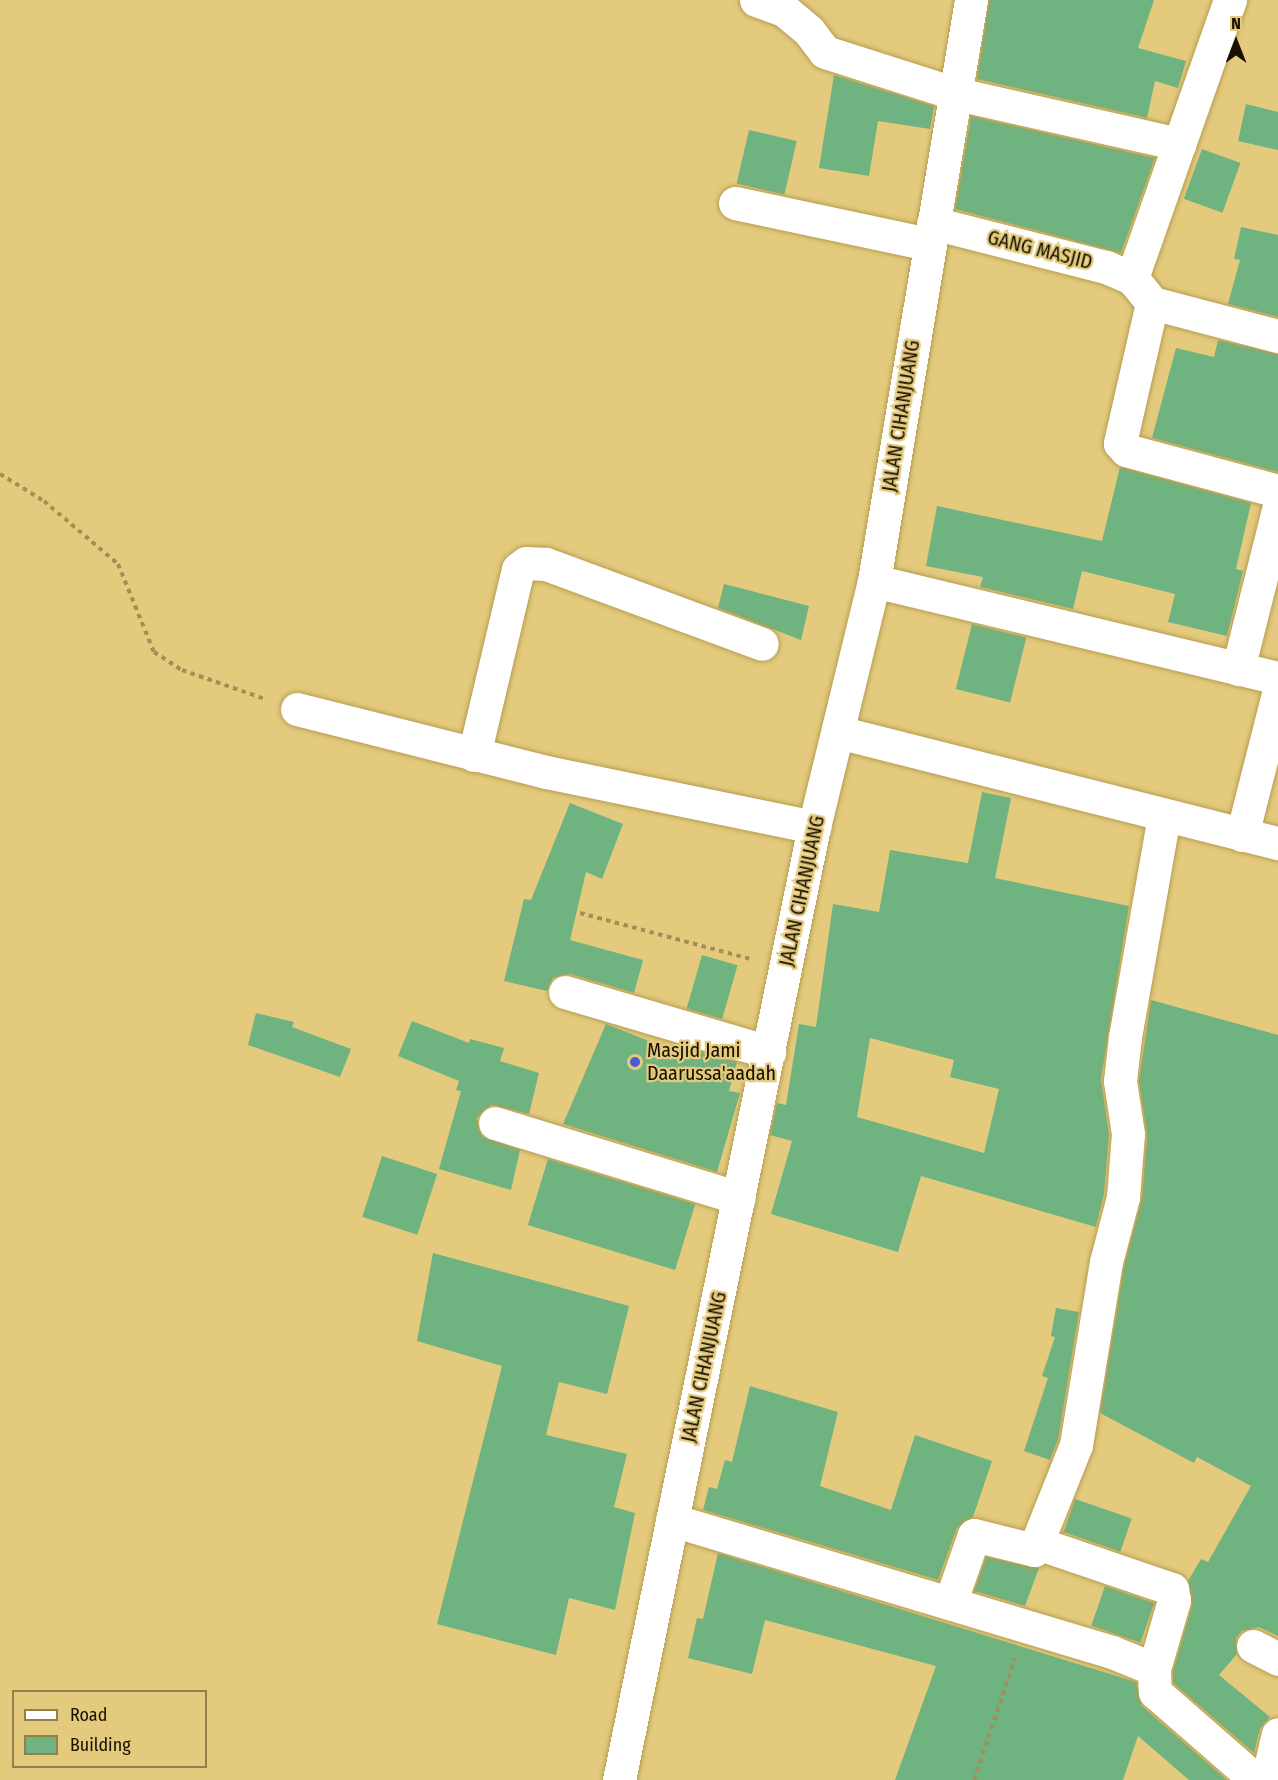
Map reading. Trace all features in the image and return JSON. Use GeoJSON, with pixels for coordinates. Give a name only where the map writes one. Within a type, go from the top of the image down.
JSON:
{"type":"FeatureCollection","features":[{"type":"Feature","properties":{"kind":"street"},"geometry":{"type":"LineString","coordinates":[[756,0],[784,10],[809,31],[825,52],[957,94],[1179,144]]}},
{"type":"Feature","properties":{"kind":"street","name":"JALAN CIHANJUANG"},"geometry":{"type":"LineString","coordinates":[[619,1780],[814,827],[874,581],[971,0]]}},
{"type":"Feature","properties":{"kind":"street"},"geometry":{"type":"LineString","coordinates":[[1230,0],[1179,144],[1141,290],[1120,443],[1126,450],[1278,491]]}},
{"type":"Feature","properties":{"kind":"street","name":"GANG MASJID"},"geometry":{"type":"LineString","coordinates":[[735,203],[931,234],[1106,267],[1141,290],[1278,336]]}},
{"type":"Feature","properties":{"kind":"street"},"geometry":{"type":"LineString","coordinates":[[1238,669],[1278,510]]}},
{"type":"Feature","properties":{"kind":"street"},"geometry":{"type":"LineString","coordinates":[[474,755],[518,568],[526,563],[546,564],[762,644]]}},
{"type":"Feature","properties":{"kind":"street"},"geometry":{"type":"LineString","coordinates":[[874,581],[1278,678]]}},
{"type":"Feature","properties":{"kind":"street"},"geometry":{"type":"LineString","coordinates":[[1242,835],[1278,694]]}},
{"type":"Feature","properties":{"kind":"street"},"geometry":{"type":"LineString","coordinates":[[297,709],[474,755],[814,827]]}},
{"type":"Feature","properties":{"kind":"street"},"geometry":{"type":"LineString","coordinates":[[838,732],[1278,843]]}},
{"type":"Feature","properties":{"kind":"street"},"geometry":{"type":"LineString","coordinates":[[950,1603],[974,1535],[1029,1551],[1037,1543],[1076,1445],[1106,1262],[1123,1197],[1128,1134],[1120,1081],[1125,1037],[1164,816]]}},
{"type":"Feature","properties":{"kind":"street"},"geometry":{"type":"LineString","coordinates":[[565,992],[769,1052]]}},
{"type":"Feature","properties":{"kind":"street"},"geometry":{"type":"LineString","coordinates":[[495,1123],[739,1198]]}},
{"type":"Feature","properties":{"kind":"street"},"geometry":{"type":"LineString","coordinates":[[672,1520],[950,1603],[1154,1669]]}},
{"type":"Feature","properties":{"kind":"street"},"geometry":{"type":"LineString","coordinates":[[1037,1543],[1172,1589],[1174,1600],[1154,1669],[1155,1692],[1256,1780]]}},
{"type":"Feature","properties":{"kind":"street"},"geometry":{"type":"LineString","coordinates":[[1267,1780],[1278,1734]]}},
{"type":"Feature","properties":{"kind":"path"},"geometry":{"type":"LineString","coordinates":[[0,474],[44,501],[118,564],[154,652],[182,670],[297,709]]}},
{"type":"Feature","properties":{"kind":"path"},"geometry":{"type":"LineString","coordinates":[[580,913],[786,968]]}},
{"type":"Feature","properties":{"kind":"path"},"geometry":{"type":"LineString","coordinates":[[974,1780],[1025,1627]]}},
{"type":"Feature","properties":{"kind":"building"},"geometry":{"type":"Polygon","coordinates":[[[989,0],[1154,0],[1138,48],[1186,61],[1178,88],[1155,81],[1147,118],[977,79],[989,0]]]}},
{"type":"Feature","properties":{"kind":"building"},"geometry":{"type":"Polygon","coordinates":[[[834,75],[934,106],[930,129],[878,121],[869,176],[819,168],[834,75]]]}},
{"type":"Feature","properties":{"kind":"building"},"geometry":{"type":"Polygon","coordinates":[[[1246,104],[1278,112],[1278,150],[1238,141],[1246,104]]]}},
{"type":"Feature","properties":{"kind":"building"},"geometry":{"type":"Polygon","coordinates":[[[971,116],[1155,158],[1121,253],[955,209],[971,116]]]}},
{"type":"Feature","properties":{"kind":"building"},"geometry":{"type":"Polygon","coordinates":[[[749,130],[797,141],[784,195],[737,184],[749,130]]]}},
{"type":"Feature","properties":{"kind":"building"},"geometry":{"type":"Polygon","coordinates":[[[1202,149],[1241,163],[1222,213],[1184,199],[1202,149]]]}},
{"type":"Feature","properties":{"kind":"building"},"geometry":{"type":"Polygon","coordinates":[[[1241,227],[1278,235],[1278,317],[1228,304],[1240,260],[1234,259],[1241,227]]]}},
{"type":"Feature","properties":{"kind":"building"},"geometry":{"type":"Polygon","coordinates":[[[1218,340],[1278,354],[1278,472],[1152,438],[1176,348],[1214,357],[1218,340]]]}},
{"type":"Feature","properties":{"kind":"building"},"geometry":{"type":"Polygon","coordinates":[[[1120,467],[1251,503],[1236,569],[1243,571],[1227,636],[1168,622],[1175,594],[1082,571],[1073,609],[980,587],[983,577],[926,566],[937,506],[1102,541],[1120,467]]]}},
{"type":"Feature","properties":{"kind":"building"},"geometry":{"type":"Polygon","coordinates":[[[724,584],[809,606],[801,640],[718,608],[724,584]]]}},
{"type":"Feature","properties":{"kind":"building"},"geometry":{"type":"Polygon","coordinates":[[[972,624],[1026,638],[1010,703],[956,689],[972,624]]]}},
{"type":"Feature","properties":{"kind":"building"},"geometry":{"type":"Polygon","coordinates":[[[982,792],[1011,798],[995,878],[1129,906],[1101,1079],[1109,1135],[1104,1194],[1096,1227],[921,1176],[898,1252],[771,1214],[792,1141],[770,1135],[777,1103],[786,1105],[799,1024],[816,1027],[833,904],[879,912],[890,850],[968,863],[982,792]],[[870,1038],[857,1117],[984,1153],[999,1089],[950,1077],[954,1060],[870,1038]]]}},
{"type":"Feature","properties":{"kind":"building"},"geometry":{"type":"Polygon","coordinates":[[[570,803],[623,824],[602,879],[586,872],[570,940],[643,960],[634,993],[570,974],[553,978],[547,991],[504,981],[524,899],[531,900],[570,803]]]}},
{"type":"Feature","properties":{"kind":"building"},"geometry":{"type":"Polygon","coordinates":[[[702,955],[738,965],[722,1019],[687,1009],[702,955]]]}},
{"type":"Feature","properties":{"kind":"building"},"geometry":{"type":"Polygon","coordinates":[[[1151,1000],[1278,1035],[1278,1636],[1259,1627],[1242,1631],[1236,1638],[1237,1654],[1219,1675],[1270,1717],[1260,1729],[1254,1753],[1173,1683],[1173,1671],[1192,1605],[1188,1581],[1201,1559],[1208,1562],[1251,1486],[1197,1457],[1194,1463],[1100,1413],[1124,1266],[1142,1198],[1147,1135],[1139,1081],[1151,1000]]]}},
{"type":"Feature","properties":{"kind":"building"},"geometry":{"type":"Polygon","coordinates":[[[256,1013],[294,1022],[292,1027],[351,1049],[340,1077],[248,1045],[256,1013]]]}},
{"type":"Feature","properties":{"kind":"building"},"geometry":{"type":"Polygon","coordinates":[[[412,1021],[469,1043],[470,1039],[504,1048],[500,1061],[539,1073],[529,1114],[491,1105],[477,1118],[482,1136],[520,1150],[511,1190],[439,1169],[461,1091],[456,1090],[459,1081],[398,1056],[412,1021]]]}},
{"type":"Feature","properties":{"kind":"building"},"geometry":{"type":"Polygon","coordinates":[[[606,1024],[677,1052],[679,1045],[737,1062],[729,1091],[740,1093],[717,1172],[563,1124],[606,1024]]]}},
{"type":"Feature","properties":{"kind":"building"},"geometry":{"type":"Polygon","coordinates":[[[382,1156],[437,1174],[417,1235],[362,1217],[382,1156]]]}},
{"type":"Feature","properties":{"kind":"building"},"geometry":{"type":"Polygon","coordinates":[[[548,1159],[695,1204],[675,1270],[528,1225],[548,1159]]]}},
{"type":"Feature","properties":{"kind":"building"},"geometry":{"type":"Polygon","coordinates":[[[433,1253],[629,1306],[607,1394],[559,1382],[546,1435],[627,1454],[614,1507],[635,1513],[615,1610],[569,1598],[556,1655],[437,1624],[502,1366],[417,1341],[433,1253]]]}},
{"type":"Feature","properties":{"kind":"building"},"geometry":{"type":"Polygon","coordinates":[[[1056,1308],[1079,1312],[1058,1440],[1050,1460],[1024,1451],[1048,1378],[1042,1376],[1055,1337],[1051,1336],[1056,1308]]]}},
{"type":"Feature","properties":{"kind":"building"},"geometry":{"type":"Polygon","coordinates":[[[750,1386],[838,1412],[820,1486],[891,1510],[915,1435],[992,1461],[973,1517],[957,1528],[938,1580],[703,1510],[709,1487],[717,1489],[725,1460],[732,1462],[750,1386]]]}},
{"type":"Feature","properties":{"kind":"building"},"geometry":{"type":"Polygon","coordinates":[[[1075,1499],[1132,1519],[1120,1552],[1064,1532],[1075,1499]]]}},
{"type":"Feature","properties":{"kind":"building"},"geometry":{"type":"Polygon","coordinates":[[[718,1553],[1136,1682],[1142,1706],[1227,1780],[1189,1780],[1138,1736],[1123,1780],[895,1780],[936,1666],[765,1620],[752,1674],[688,1658],[697,1618],[703,1619],[718,1553]]]}},
{"type":"Feature","properties":{"kind":"building"},"geometry":{"type":"Polygon","coordinates":[[[986,1557],[1039,1568],[1025,1606],[974,1591],[986,1557]]]}},
{"type":"Feature","properties":{"kind":"building"},"geometry":{"type":"Polygon","coordinates":[[[1105,1586],[1154,1603],[1140,1643],[1091,1626],[1105,1586]]]}},
{"type":"Feature","properties":{"kind":"place","name":"Masjid Jami Daarussa'aadah"},"geometry":{"type":"Point","coordinates":[635,1062]}}]}
